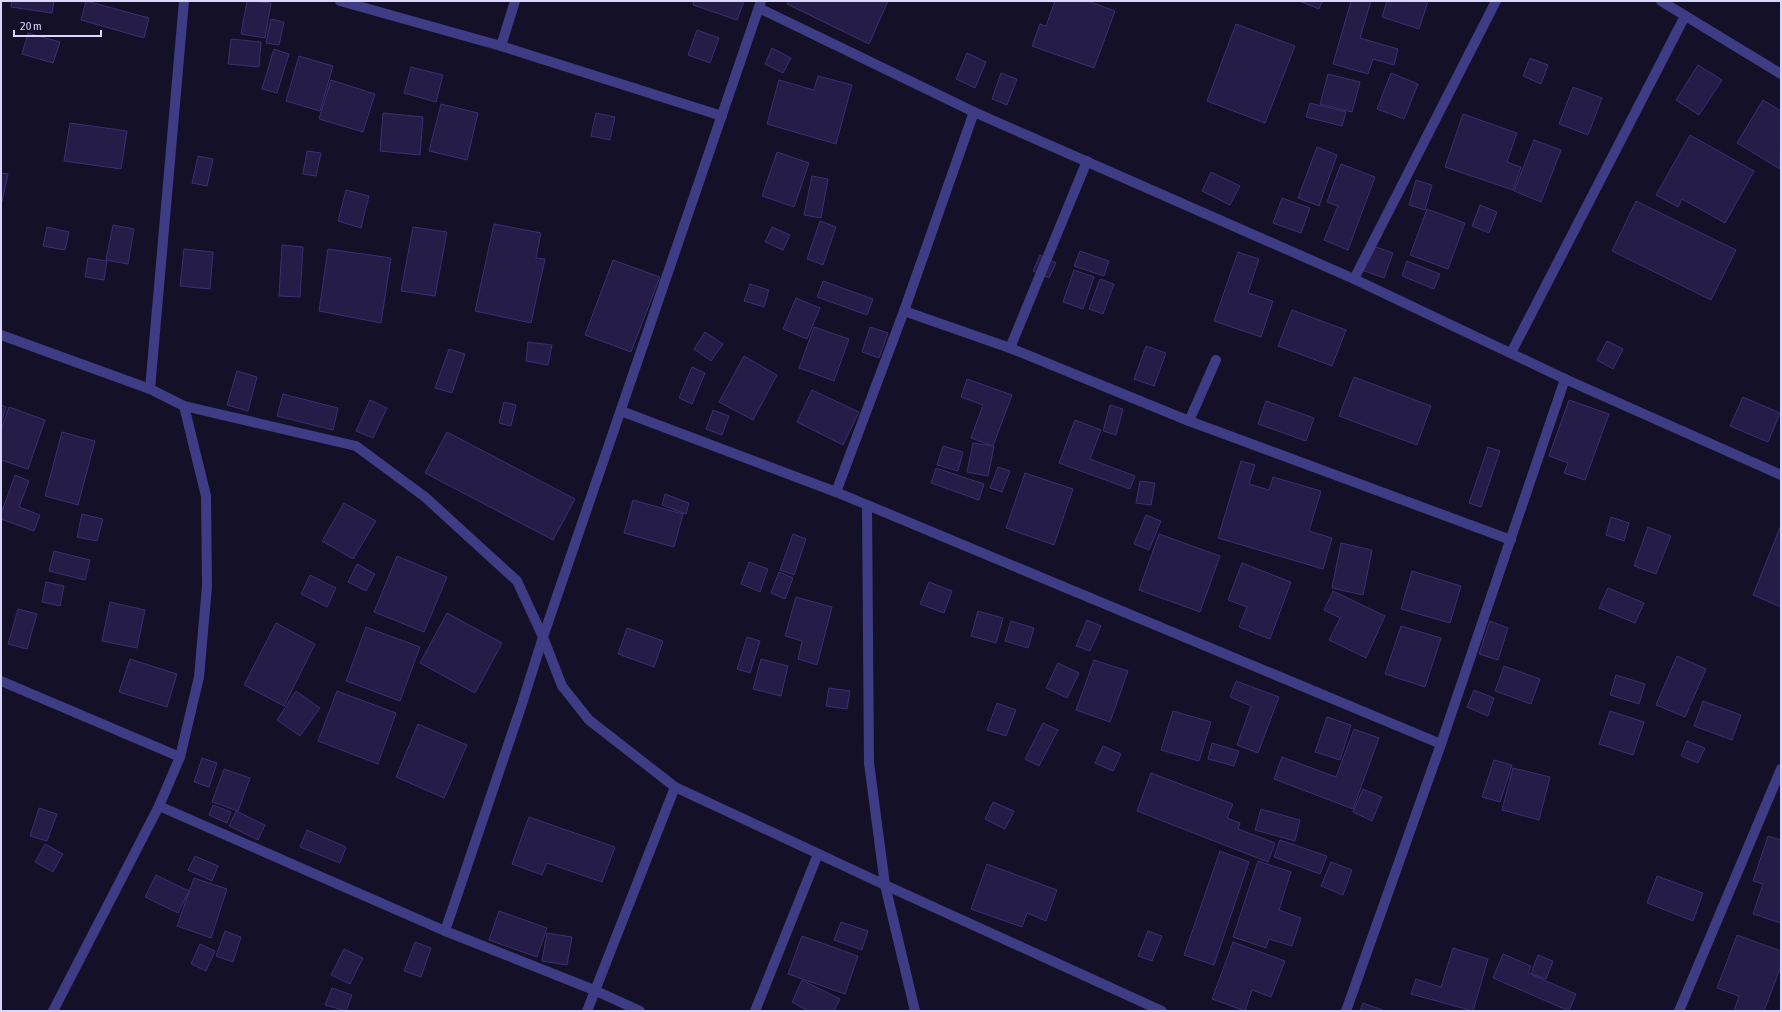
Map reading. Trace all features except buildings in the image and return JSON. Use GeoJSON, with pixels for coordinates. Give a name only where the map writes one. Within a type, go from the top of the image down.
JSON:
{"type":"FeatureCollection","features":[{"type":"Feature","properties":{"kind":"street"},"geometry":{"type":"LineString","coordinates":[[150,389],[184,1]]}},
{"type":"Feature","properties":{"kind":"street"},"geometry":{"type":"LineString","coordinates":[[340,1],[501,46],[722,116]]}},
{"type":"Feature","properties":{"kind":"street"},"geometry":{"type":"LineString","coordinates":[[501,46],[515,1]]}},
{"type":"Feature","properties":{"kind":"street"},"geometry":{"type":"LineString","coordinates":[[1354,279],[1496,1]]}},
{"type":"Feature","properties":{"kind":"street"},"geometry":{"type":"LineString","coordinates":[[1662,1],[1781,74]]}},
{"type":"Feature","properties":{"kind":"street"},"geometry":{"type":"LineString","coordinates":[[444,931],[760,4],[974,112],[1354,279],[1565,380],[1781,475]]}},
{"type":"Feature","properties":{"kind":"street"},"geometry":{"type":"LineString","coordinates":[[1511,353],[1685,16]]}},
{"type":"Feature","properties":{"kind":"street"},"geometry":{"type":"LineString","coordinates":[[836,492],[904,311],[974,112]]}},
{"type":"Feature","properties":{"kind":"street"},"geometry":{"type":"LineString","coordinates":[[1010,348],[1087,161]]}},
{"type":"Feature","properties":{"kind":"street"},"geometry":{"type":"LineString","coordinates":[[904,311],[1010,348],[1189,421],[1511,540]]}},
{"type":"Feature","properties":{"kind":"street"},"geometry":{"type":"LineString","coordinates":[[1,335],[150,389],[184,406],[356,446],[425,497],[517,581],[543,637],[562,686],[589,720],[675,787],[1158,1010]]}},
{"type":"Feature","properties":{"kind":"street"},"geometry":{"type":"LineString","coordinates":[[1189,421],[1216,360]]}},
{"type":"Feature","properties":{"kind":"street"},"geometry":{"type":"LineString","coordinates":[[1346,1011],[1441,744],[1565,380]]}},
{"type":"Feature","properties":{"kind":"street"},"geometry":{"type":"LineString","coordinates":[[53,1011],[159,806],[180,757],[199,677],[207,586],[206,496],[184,406]]}},
{"type":"Feature","properties":{"kind":"street"},"geometry":{"type":"LineString","coordinates":[[621,411],[836,492],[1441,744]]}},
{"type":"Feature","properties":{"kind":"street"},"geometry":{"type":"LineString","coordinates":[[866,505],[869,763],[885,885],[915,1011]]}},
{"type":"Feature","properties":{"kind":"street"},"geometry":{"type":"LineString","coordinates":[[1,681],[180,757]]}},
{"type":"Feature","properties":{"kind":"street"},"geometry":{"type":"LineString","coordinates":[[1679,1011],[1781,769]]}},
{"type":"Feature","properties":{"kind":"street"},"geometry":{"type":"LineString","coordinates":[[587,1011],[675,787]]}},
{"type":"Feature","properties":{"kind":"street"},"geometry":{"type":"LineString","coordinates":[[159,806],[444,931],[594,990],[640,1011]]}},
{"type":"Feature","properties":{"kind":"street"},"geometry":{"type":"LineString","coordinates":[[755,1011],[818,854]]}}]}
